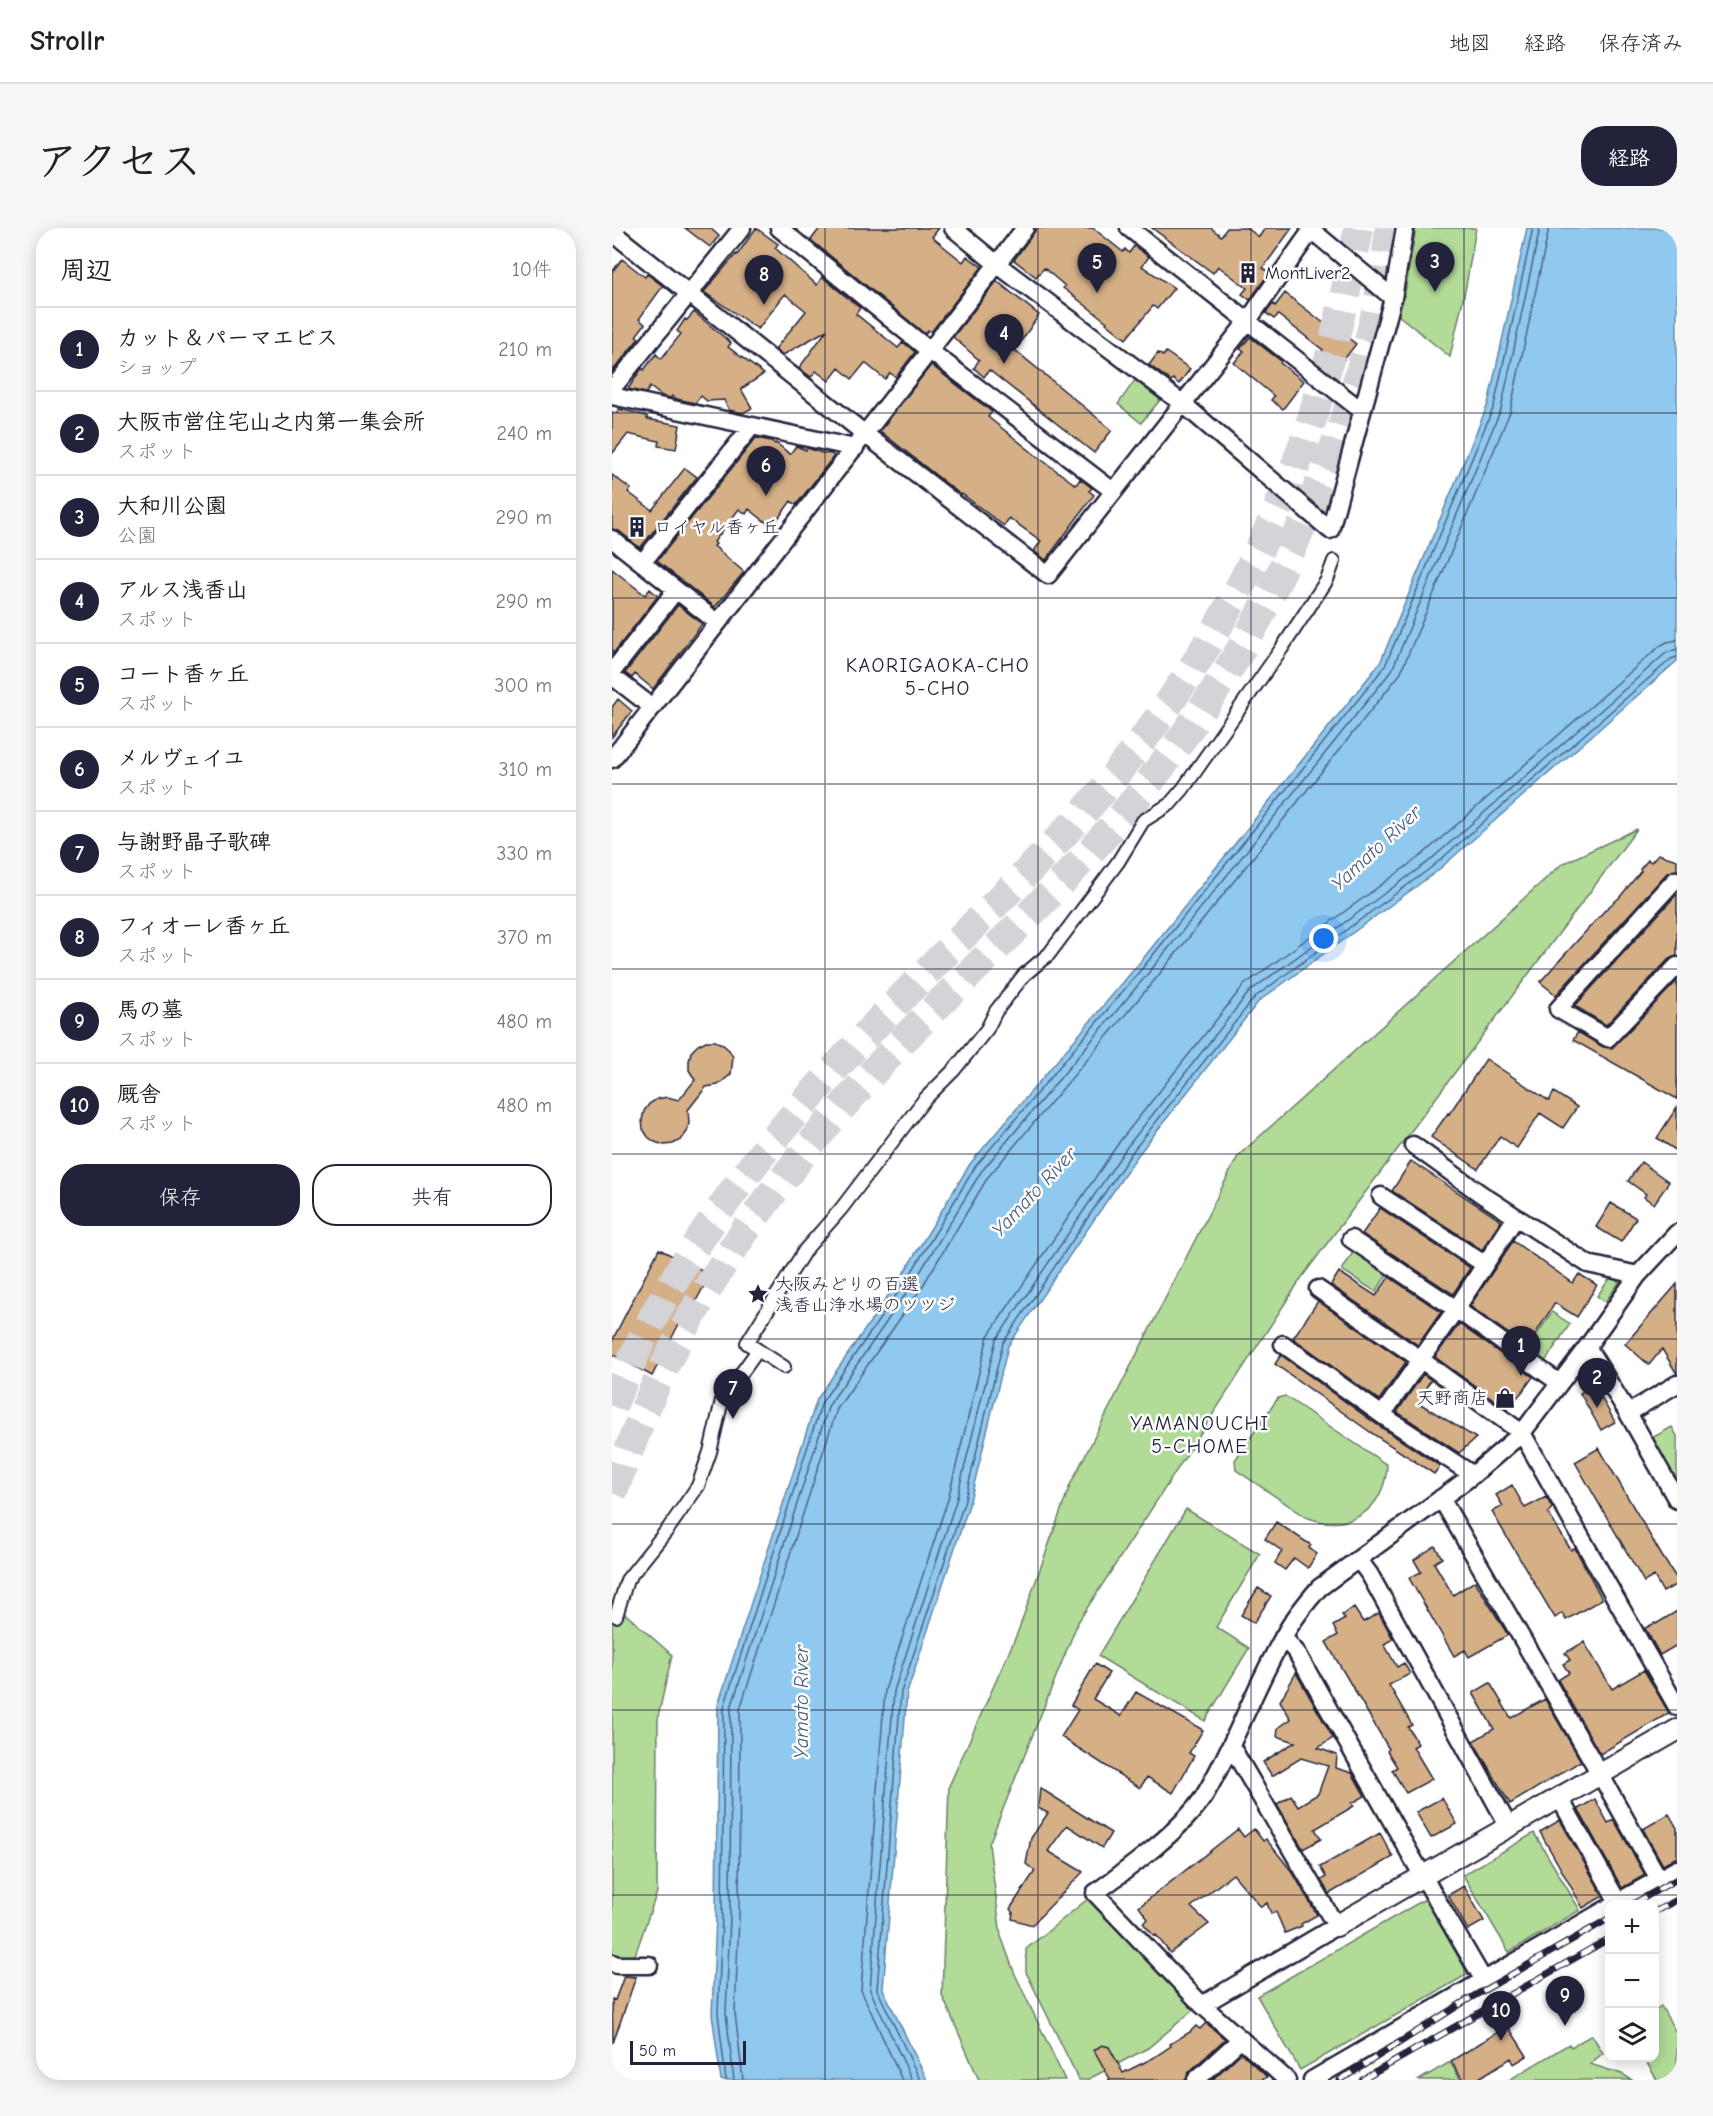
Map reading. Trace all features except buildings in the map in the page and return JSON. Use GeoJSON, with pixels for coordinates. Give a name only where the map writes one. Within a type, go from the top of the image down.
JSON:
{"type":"FeatureCollection","features":[{"type":"Feature","properties":{"kind":"street"},"geometry":{"type":"LineString","coordinates":[[612,389],[742,228]]}},
{"type":"Feature","properties":{"kind":"street"},"geometry":{"type":"LineString","coordinates":[[779,228],[930,351],[1113,491]]}},
{"type":"Feature","properties":{"kind":"street"},"geometry":{"type":"LineString","coordinates":[[952,228],[1182,403],[1330,530],[1393,298],[1405,228]]}},
{"type":"Feature","properties":{"kind":"street"},"geometry":{"type":"LineString","coordinates":[[612,759],[1025,228]]}},
{"type":"Feature","properties":{"kind":"street"},"geometry":{"type":"LineString","coordinates":[[1129,228],[1362,411]]}},
{"type":"Feature","properties":{"kind":"street"},"geometry":{"type":"LineString","coordinates":[[612,232],[690,293],[860,441],[1048,575],[1247,322],[1312,229],[1393,298]]}},
{"type":"Feature","properties":{"kind":"street"},"geometry":{"type":"LineString","coordinates":[[612,396],[752,426],[860,441]]}},
{"type":"Feature","properties":{"kind":"street"},"geometry":{"type":"LineString","coordinates":[[642,563],[752,426]]}},
{"type":"Feature","properties":{"kind":"street"},"geometry":{"type":"LineString","coordinates":[[612,539],[718,623]]}},
{"type":"Feature","properties":{"kind":"street"},"geometry":{"type":"LineString","coordinates":[[784,1367],[747,1343],[806,1250],[841,1209],[924,1100],[954,1070],[987,1029],[996,1011],[1024,975],[1049,954],[1118,861],[1143,821],[1170,804],[1183,789],[1282,648],[1327,580],[1334,561]]}},
{"type":"Feature","properties":{"kind":"street"},"geometry":{"type":"LineString","coordinates":[[652,707],[612,674],[676,590]]}},
{"type":"Feature","properties":{"kind":"street"},"geometry":{"type":"LineString","coordinates":[[1677,881],[1675,880],[1558,1009],[1608,1038],[1677,966]]}},
{"type":"Feature","properties":{"kind":"street"},"geometry":{"type":"LineString","coordinates":[[1413,1145],[1480,1194],[1588,1264],[1638,1275]]}},
{"type":"Feature","properties":{"kind":"street"},"geometry":{"type":"LineString","coordinates":[[1381,1196],[1484,1264]]}},
{"type":"Feature","properties":{"kind":"street"},"geometry":{"type":"LineString","coordinates":[[1382,1415],[1456,1309],[1516,1217]]}},
{"type":"Feature","properties":{"kind":"street"},"geometry":{"type":"LineString","coordinates":[[1287,2080],[1202,2005],[1095,1893],[1119,1876],[1183,1822],[1203,1797],[1231,1746],[1283,1637],[1299,1611],[1319,1588],[1473,1475],[1521,1433],[1587,1347],[1638,1275],[1677,1233]]}},
{"type":"Feature","properties":{"kind":"street"},"geometry":{"type":"LineString","coordinates":[[1351,1239],[1456,1309],[1558,1382]]}},
{"type":"Feature","properties":{"kind":"street"},"geometry":{"type":"LineString","coordinates":[[1318,1289],[1420,1359],[1521,1433],[1677,1707]]}},
{"type":"Feature","properties":{"kind":"street"},"geometry":{"type":"LineString","coordinates":[[1283,1344],[1382,1415],[1473,1475]]}},
{"type":"Feature","properties":{"kind":"street"},"geometry":{"type":"LineString","coordinates":[[1587,1347],[1628,1413],[1677,1500]]}},
{"type":"Feature","properties":{"kind":"street"},"geometry":{"type":"LineString","coordinates":[[616,1616],[627,1580],[668,1529],[698,1486],[710,1452],[722,1400],[758,1350]]}},
{"type":"Feature","properties":{"kind":"street"},"geometry":{"type":"LineString","coordinates":[[1628,1413],[1677,1384]]}},
{"type":"Feature","properties":{"kind":"street"},"geometry":{"type":"LineString","coordinates":[[1441,1498],[1659,1879]]}},
{"type":"Feature","properties":{"kind":"street"},"geometry":{"type":"LineString","coordinates":[[1359,1560],[1370,1575],[1509,1827]]}},
{"type":"Feature","properties":{"kind":"street"},"geometry":{"type":"LineString","coordinates":[[1283,1637],[1297,1653],[1483,1979]]}},
{"type":"Feature","properties":{"kind":"street"},"geometry":{"type":"LineString","coordinates":[[1202,2005],[1677,1730]]}},
{"type":"Feature","properties":{"kind":"street"},"geometry":{"type":"LineString","coordinates":[[1231,1746],[1336,1926]]}},
{"type":"Feature","properties":{"kind":"street"},"geometry":{"type":"LineString","coordinates":[[1559,1797],[1611,1900]]}},
{"type":"Feature","properties":{"kind":"street"},"geometry":{"type":"LineString","coordinates":[[1623,1900],[1677,1869]]}},
{"type":"Feature","properties":{"kind":"street"},"geometry":{"type":"LineString","coordinates":[[1312,2080],[1605,1910]]}},
{"type":"Feature","properties":{"kind":"street"},"geometry":{"type":"LineString","coordinates":[[614,1969],[649,1965]]}},
{"type":"Feature","properties":{"kind":"street"},"geometry":{"type":"LineString","coordinates":[[1196,2080],[1241,2039]]}},
{"type":"Feature","properties":{"kind":"green space"},"geometry":{"type":"Polygon","coordinates":[[[1416,228],[1476,228],[1450,357],[1397,314],[1404,298],[1416,228]]]}},
{"type":"Feature","properties":{"kind":"green space"},"geometry":{"type":"Polygon","coordinates":[[[1135,380],[1160,400],[1141,423],[1118,404],[1135,380]]]}},
{"type":"Feature","properties":{"kind":"green space"},"geometry":{"type":"Polygon","coordinates":[[[1637,829],[1302,1277],[1078,1622],[989,1844],[1001,1936],[1014,1972],[1065,2080],[979,2080],[942,1995],[949,1786],[1017,1634],[1070,1485],[1238,1156],[1562,864],[1637,829]]]}},
{"type":"Feature","properties":{"kind":"green space"},"geometry":{"type":"Polygon","coordinates":[[[1355,1249],[1389,1271],[1376,1292],[1342,1270],[1355,1249]]]}},
{"type":"Feature","properties":{"kind":"green space"},"geometry":{"type":"Polygon","coordinates":[[[1611,1277],[1619,1283],[1605,1302],[1597,1296],[1611,1277]]]}},
{"type":"Feature","properties":{"kind":"green space"},"geometry":{"type":"Polygon","coordinates":[[[1552,1312],[1570,1324],[1542,1366],[1524,1354],[1552,1312]]]}},
{"type":"Feature","properties":{"kind":"green space"},"geometry":{"type":"Polygon","coordinates":[[[1285,1396],[1387,1465],[1385,1481],[1379,1495],[1362,1515],[1336,1523],[1321,1522],[1306,1517],[1236,1470],[1235,1460],[1278,1398],[1285,1396]]]}},
{"type":"Feature","properties":{"kind":"green space"},"geometry":{"type":"Polygon","coordinates":[[[1672,1427],[1677,1436],[1677,1491],[1648,1440],[1672,1427]]]}},
{"type":"Feature","properties":{"kind":"green space"},"geometry":{"type":"Polygon","coordinates":[[[1186,1509],[1260,1554],[1216,1627],[1249,1648],[1205,1721],[1098,1656],[1186,1509]]]}},
{"type":"Feature","properties":{"kind":"green space"},"geometry":{"type":"Polygon","coordinates":[[[612,1602],[672,1655],[658,1717],[657,1892],[635,1955],[625,1958],[612,1953],[612,1602]]]}},
{"type":"Feature","properties":{"kind":"green space"},"geometry":{"type":"Polygon","coordinates":[[[1534,1833],[1580,1910],[1509,1952],[1463,1875],[1534,1833]]]}},
{"type":"Feature","properties":{"kind":"green space"},"geometry":{"type":"Polygon","coordinates":[[[1089,1898],[1199,2005],[1148,2048],[1087,2080],[1079,2080],[1026,1972],[1026,1949],[1089,1898]]]}},
{"type":"Feature","properties":{"kind":"green space"},"geometry":{"type":"Polygon","coordinates":[[[1425,1899],[1468,1974],[1300,2070],[1257,1996],[1425,1899]]]}},
{"type":"Feature","properties":{"kind":"green space"},"geometry":{"type":"Polygon","coordinates":[[[1661,2006],[1677,2034],[1677,2080],[1657,2080],[1646,2062],[1659,2062],[1659,2007],[1661,2006]]]}},
{"type":"Feature","properties":{"kind":"green space"},"geometry":{"type":"Polygon","coordinates":[[[1592,2035],[1603,2053],[1590,2064],[1622,2074],[1632,2080],[1509,2080],[1569,2044],[1571,2047],[1592,2035]]]}},
{"type":"Feature","properties":{"kind":"green space"},"geometry":{"type":"Polygon","coordinates":[[[1450,2062],[1461,2080],[1419,2080],[1450,2062]]]}},
{"type":"Feature","properties":{"kind":"water","name":"Yamato River"},"geometry":{"type":"Polygon","coordinates":[[[1527,228],[1677,228],[1677,661],[1436,872],[1259,1001],[1138,1155],[1008,1346],[969,1505],[907,1693],[883,1989],[927,2080],[721,2080],[712,2014],[716,1916],[718,1705],[817,1399],[903,1274],[970,1164],[1141,961],[1380,663],[1488,404],[1527,228]]]}},
{"type":"Feature","properties":{"kind":"tunnel"},"geometry":{"type":"LineString","coordinates":[[612,1406],[643,1338],[680,1270],[739,1183],[840,1062],[1036,863],[1083,812],[1134,751],[1187,677],[1255,558],[1292,475],[1313,415],[1339,322],[1359,228]]}},
{"type":"Feature","properties":{"kind":"tunnel"},"geometry":{"type":"LineString","coordinates":[[612,1493],[661,1373],[683,1331],[732,1250],[776,1188],[848,1100],[886,1058],[1037,907],[1113,826],[1179,743],[1238,654],[1288,557],[1352,399],[1379,297],[1390,228]]}},
{"type":"Feature","properties":{"kind":"railway"},"geometry":{"type":"LineString","coordinates":[[1640,1900],[1677,1879]]}},
{"type":"Feature","properties":{"kind":"railway"},"geometry":{"type":"LineString","coordinates":[[1659,1909],[1677,1900]]}},
{"type":"Feature","properties":{"kind":"railway"},"geometry":{"type":"LineString","coordinates":[[1340,2080],[1467,2000],[1605,1921]]}},
{"type":"Feature","properties":{"kind":"railway"},"geometry":{"type":"LineString","coordinates":[[1362,2080],[1605,1941]]}},
{"type":"Feature","properties":{"kind":"place","name":"MontLiver2"},"geometry":{"type":"Point","coordinates":[1248,273]}},
{"type":"Feature","properties":{"kind":"place","name":"大和川公園"},"geometry":{"type":"Point","coordinates":[1435,292]}},
{"type":"Feature","properties":{"kind":"place","name":"コート香ヶ丘"},"geometry":{"type":"Point","coordinates":[1097,293]}},
{"type":"Feature","properties":{"kind":"place","name":"フィオーレ香ヶ丘"},"geometry":{"type":"Point","coordinates":[764,305]}},
{"type":"Feature","properties":{"kind":"place","name":"アルス浅香山"},"geometry":{"type":"Point","coordinates":[1004,364]}},
{"type":"Feature","properties":{"kind":"place","name":"メルヴェイユ"},"geometry":{"type":"Point","coordinates":[766,496]}},
{"type":"Feature","properties":{"kind":"place","name":"ロイヤル香ヶ丘"},"geometry":{"type":"Point","coordinates":[637,527]}},
{"type":"Feature","properties":{"kind":"place","name":"大阪みどりの百選 浅香山浄水場のツツジ"},"geometry":{"type":"Point","coordinates":[758,1294]}},
{"type":"Feature","properties":{"kind":"place","name":"カット＆パーマエビス"},"geometry":{"type":"Point","coordinates":[1521,1376]}},
{"type":"Feature","properties":{"kind":"place","name":"天野商店"},"geometry":{"type":"Point","coordinates":[1505,1398]}},
{"type":"Feature","properties":{"kind":"place","name":"大阪市営住宅山之内第一集会所"},"geometry":{"type":"Point","coordinates":[1597,1408]}},
{"type":"Feature","properties":{"kind":"place","name":"与謝野晶子歌碑"},"geometry":{"type":"Point","coordinates":[733,1419]}},
{"type":"Feature","properties":{"kind":"place","name":"馬の墓"},"geometry":{"type":"Point","coordinates":[1565,2026]}},
{"type":"Feature","properties":{"kind":"place","name":"厩舎"},"geometry":{"type":"Point","coordinates":[1501,2041]}},
{"type":"Feature","properties":{"kind":"district","name":"KAORIGAOKA-CHO 5-CHO"},"geometry":{"type":"Point","coordinates":[938,676]}},
{"type":"Feature","properties":{"kind":"district","name":"YAMANOUCHI 5-CHOME"},"geometry":{"type":"Point","coordinates":[1200,1434]}}]}
